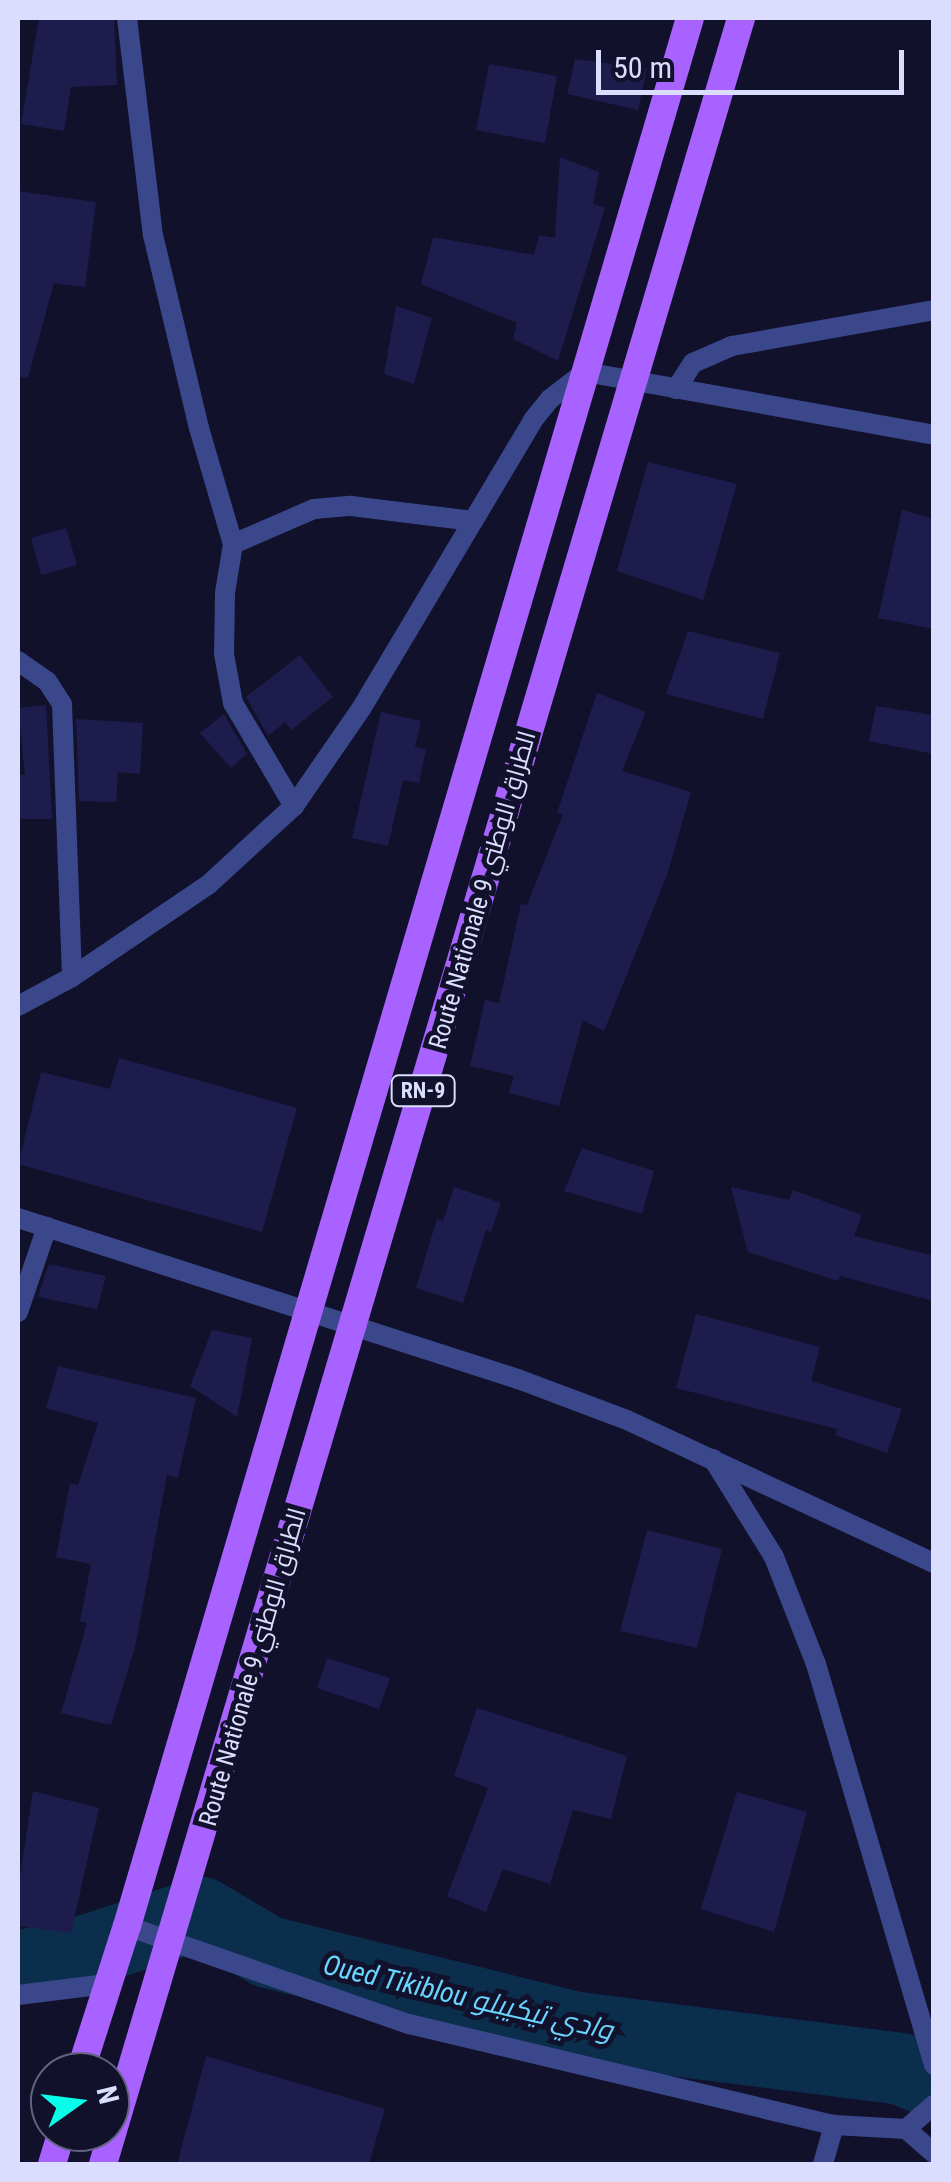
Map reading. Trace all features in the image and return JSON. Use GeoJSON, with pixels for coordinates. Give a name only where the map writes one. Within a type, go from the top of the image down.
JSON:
{"type":"FeatureCollection","features":[{"type":"Feature","properties":{"kind":"main road","name":"Route Nationale الطراق الوطني 9"},"geometry":{"type":"LineString","coordinates":[[86,2052],[127,1926],[690,18]]}},
{"type":"Feature","properties":{"kind":"main road","name":"Route Nationale الطراق الوطني 9"},"geometry":{"type":"LineString","coordinates":[[103,2164],[742,18]]}},
{"type":"Feature","properties":{"kind":"street"},"geometry":{"type":"LineString","coordinates":[[127,18],[153,235],[199,428],[233,544],[225,594],[224,654],[233,703],[294,806]]}},
{"type":"Feature","properties":{"kind":"street"},"geometry":{"type":"LineString","coordinates":[[676,389],[692,362],[732,346],[934,310]]}},
{"type":"Feature","properties":{"kind":"street"},"geometry":{"type":"LineString","coordinates":[[18,1006],[72,977],[208,885],[294,806],[361,710],[533,420],[550,399],[584,372],[632,384],[934,434]]}},
{"type":"Feature","properties":{"kind":"street"},"geometry":{"type":"LineString","coordinates":[[233,544],[314,508],[351,506],[473,521]]}},
{"type":"Feature","properties":{"kind":"street"},"geometry":{"type":"LineString","coordinates":[[18,661],[48,681],[64,716],[72,977]]}},
{"type":"Feature","properties":{"kind":"street"},"geometry":{"type":"LineString","coordinates":[[18,1218],[518,1378],[713,1459],[934,1563]]}},
{"type":"Feature","properties":{"kind":"street"},"geometry":{"type":"LineString","coordinates":[[18,1312],[47,1227]]}},
{"type":"Feature","properties":{"kind":"street"},"geometry":{"type":"LineString","coordinates":[[713,1459],[774,1557],[816,1664],[934,2065]]}},
{"type":"Feature","properties":{"kind":"street"},"geometry":{"type":"LineString","coordinates":[[127,1926],[409,2024],[834,2125],[906,2128],[934,2153]]}},
{"type":"Feature","properties":{"kind":"street"},"geometry":{"type":"LineString","coordinates":[[18,1995],[106,1984]]}},
{"type":"Feature","properties":{"kind":"street"},"geometry":{"type":"LineString","coordinates":[[906,2128],[934,2104]]}},
{"type":"Feature","properties":{"kind":"street"},"geometry":{"type":"LineString","coordinates":[[823,2164],[834,2125]]}},
{"type":"Feature","properties":{"kind":"building"},"geometry":{"type":"Polygon","coordinates":[[[39,18],[114,18],[117,85],[71,87],[64,131],[21,124],[39,18]]]}},
{"type":"Feature","properties":{"kind":"building"},"geometry":{"type":"Polygon","coordinates":[[[575,59],[647,68],[638,110],[567,94],[575,59]]]}},
{"type":"Feature","properties":{"kind":"building"},"geometry":{"type":"Polygon","coordinates":[[[489,64],[557,76],[545,143],[476,130],[489,64]]]}},
{"type":"Feature","properties":{"kind":"building"},"geometry":{"type":"Polygon","coordinates":[[[560,157],[599,172],[593,204],[605,208],[558,361],[513,339],[517,323],[421,284],[433,237],[534,255],[539,235],[555,238],[560,157]]]}},
{"type":"Feature","properties":{"kind":"building"},"geometry":{"type":"Polygon","coordinates":[[[18,191],[96,202],[85,287],[54,283],[28,378],[18,376],[18,191]]]}},
{"type":"Feature","properties":{"kind":"building"},"geometry":{"type":"Polygon","coordinates":[[[396,306],[432,318],[414,384],[384,374],[396,306]]]}},
{"type":"Feature","properties":{"kind":"building"},"geometry":{"type":"Polygon","coordinates":[[[648,462],[737,484],[703,600],[617,571],[648,462]]]}},
{"type":"Feature","properties":{"kind":"building"},"geometry":{"type":"Polygon","coordinates":[[[902,510],[934,519],[934,629],[878,618],[902,510]]]}},
{"type":"Feature","properties":{"kind":"building"},"geometry":{"type":"Polygon","coordinates":[[[66,528],[77,565],[41,575],[31,538],[66,528]]]}},
{"type":"Feature","properties":{"kind":"building"},"geometry":{"type":"Polygon","coordinates":[[[688,631],[780,653],[763,719],[666,694],[688,631]]]}},
{"type":"Feature","properties":{"kind":"building"},"geometry":{"type":"Polygon","coordinates":[[[300,655],[333,697],[291,730],[285,722],[268,736],[246,697],[300,655]]]}},
{"type":"Feature","properties":{"kind":"building"},"geometry":{"type":"Polygon","coordinates":[[[597,693],[646,712],[622,771],[691,792],[667,875],[604,1031],[583,1020],[559,1106],[509,1093],[514,1076],[470,1066],[485,1000],[499,1003],[521,904],[527,905],[563,814],[557,813],[597,693]]]}},
{"type":"Feature","properties":{"kind":"building"},"geometry":{"type":"Polygon","coordinates":[[[46,705],[52,819],[18,819],[18,775],[25,775],[18,708],[46,705]]]}},
{"type":"Feature","properties":{"kind":"building"},"geometry":{"type":"Polygon","coordinates":[[[876,706],[934,715],[934,754],[869,741],[876,706]]]}},
{"type":"Feature","properties":{"kind":"building"},"geometry":{"type":"Polygon","coordinates":[[[381,712],[421,721],[415,747],[426,749],[419,783],[403,780],[388,846],[352,838],[381,712]]]}},
{"type":"Feature","properties":{"kind":"building"},"geometry":{"type":"Polygon","coordinates":[[[224,714],[247,754],[231,768],[200,733],[224,714]]]}},
{"type":"Feature","properties":{"kind":"building"},"geometry":{"type":"Polygon","coordinates":[[[76,719],[143,723],[140,774],[118,772],[116,802],[79,801],[76,719]]]}},
{"type":"Feature","properties":{"kind":"building"},"geometry":{"type":"Polygon","coordinates":[[[119,1058],[297,1108],[262,1232],[18,1164],[41,1072],[110,1089],[119,1058]]]}},
{"type":"Feature","properties":{"kind":"building"},"geometry":{"type":"Polygon","coordinates":[[[582,1148],[654,1171],[642,1214],[564,1191],[582,1148]]]}},
{"type":"Feature","properties":{"kind":"building"},"geometry":{"type":"Polygon","coordinates":[[[454,1187],[501,1203],[491,1232],[486,1230],[463,1303],[416,1288],[437,1219],[443,1221],[454,1187]]]}},
{"type":"Feature","properties":{"kind":"building"},"geometry":{"type":"Polygon","coordinates":[[[731,1187],[789,1200],[793,1190],[862,1215],[854,1236],[934,1256],[934,1301],[840,1276],[838,1281],[748,1252],[731,1187]]]}},
{"type":"Feature","properties":{"kind":"building"},"geometry":{"type":"Polygon","coordinates":[[[49,1264],[106,1276],[97,1309],[38,1297],[49,1264]]]}},
{"type":"Feature","properties":{"kind":"building"},"geometry":{"type":"Polygon","coordinates":[[[696,1314],[820,1347],[811,1381],[902,1409],[887,1453],[835,1435],[837,1429],[676,1388],[696,1314]]]}},
{"type":"Feature","properties":{"kind":"building"},"geometry":{"type":"Polygon","coordinates":[[[212,1330],[252,1338],[237,1417],[190,1386],[212,1330]]]}},
{"type":"Feature","properties":{"kind":"building"},"geometry":{"type":"Polygon","coordinates":[[[58,1366],[196,1398],[178,1478],[167,1475],[135,1647],[111,1725],[61,1713],[87,1623],[80,1621],[91,1564],[56,1557],[70,1483],[78,1485],[98,1423],[46,1408],[58,1366]]]}},
{"type":"Feature","properties":{"kind":"building"},"geometry":{"type":"Polygon","coordinates":[[[647,1530],[722,1549],[697,1648],[620,1631],[647,1530]]]}},
{"type":"Feature","properties":{"kind":"building"},"geometry":{"type":"Polygon","coordinates":[[[327,1658],[390,1678],[379,1709],[317,1688],[327,1658]]]}},
{"type":"Feature","properties":{"kind":"building"},"geometry":{"type":"Polygon","coordinates":[[[477,1708],[627,1756],[611,1819],[573,1810],[550,1884],[503,1869],[486,1912],[447,1896],[488,1788],[454,1776],[477,1708]]]}},
{"type":"Feature","properties":{"kind":"building"},"geometry":{"type":"Polygon","coordinates":[[[33,1791],[99,1808],[71,1933],[18,1926],[18,1889],[33,1791]]]}},
{"type":"Feature","properties":{"kind":"building"},"geometry":{"type":"Polygon","coordinates":[[[737,1792],[807,1812],[774,1932],[701,1909],[737,1792]]]}},
{"type":"Feature","properties":{"kind":"building"},"geometry":{"type":"Polygon","coordinates":[[[206,2056],[385,2109],[369,2164],[177,2164],[206,2056]]]}},
{"type":"Feature","properties":{"kind":"waterway","name":"Oued Tikiblou وادي تيكيبلو"},"geometry":{"type":"LineString","coordinates":[[18,1967],[83,1952],[202,1913],[268,1952],[578,2028],[901,2069],[934,2082]]}}]}
